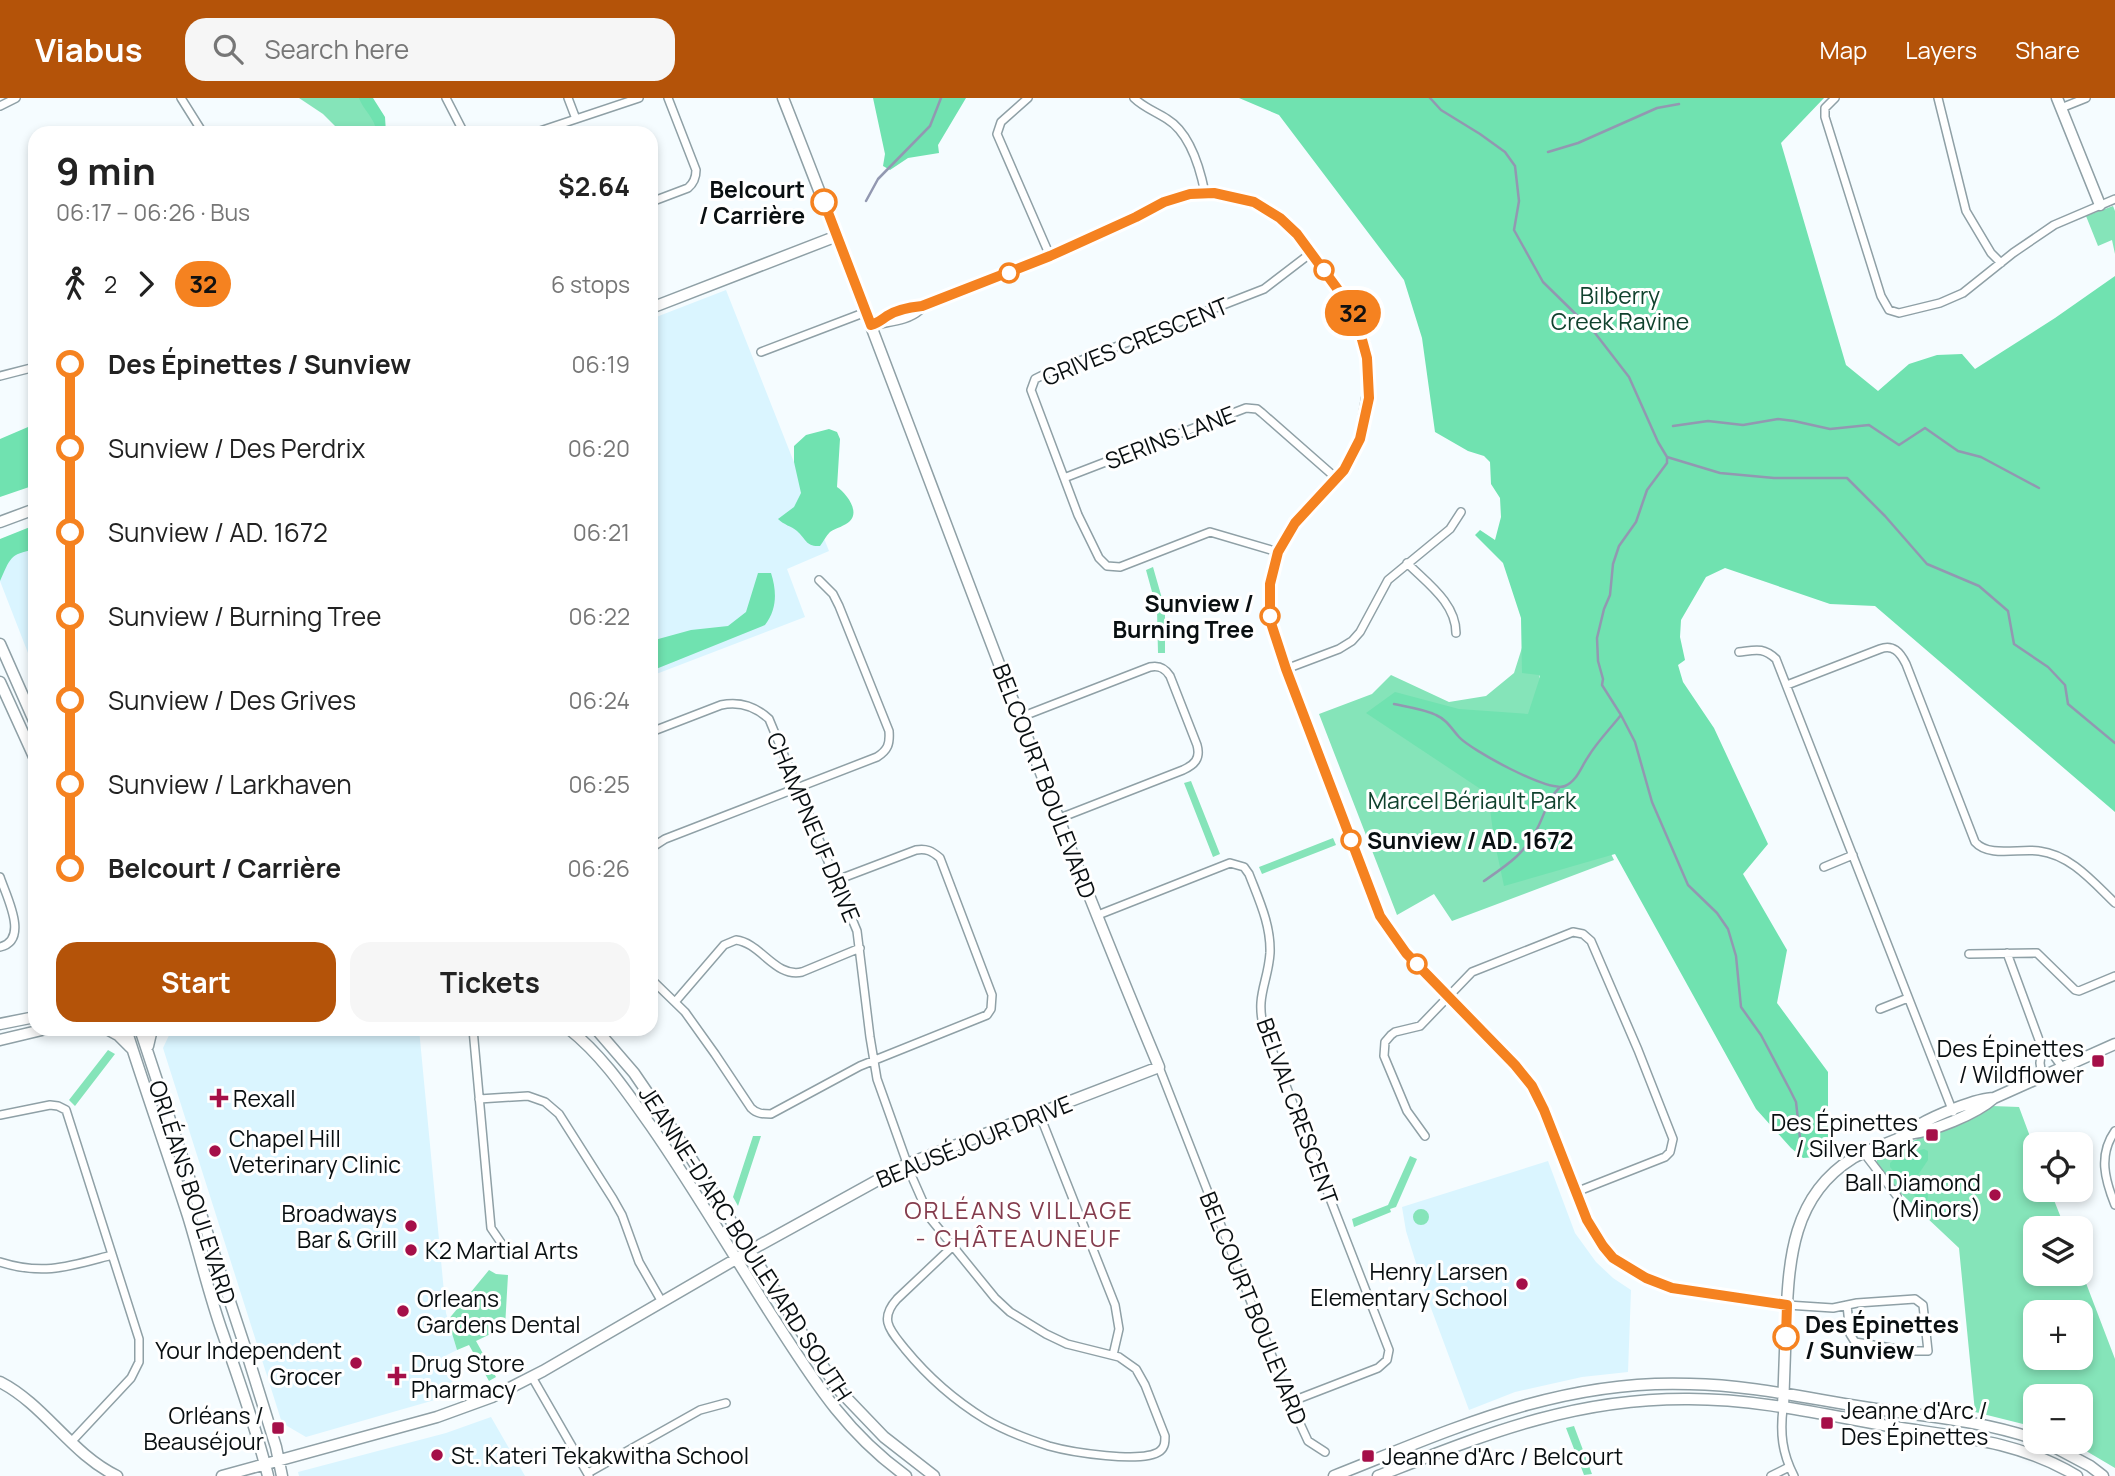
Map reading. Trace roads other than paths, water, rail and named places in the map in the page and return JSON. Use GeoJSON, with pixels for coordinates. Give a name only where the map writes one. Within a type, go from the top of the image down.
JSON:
{"type":"FeatureCollection","features":[{"type":"Feature","properties":{"kind":"street"},"geometry":{"type":"LineString","coordinates":[[0,106],[16,98]]}},
{"type":"Feature","properties":{"kind":"street"},"geometry":{"type":"LineString","coordinates":[[181,98],[199,126]]}},
{"type":"Feature","properties":{"kind":"street"},"geometry":{"type":"LineString","coordinates":[[446,98],[460,126]]}},
{"type":"Feature","properties":{"kind":"street"},"geometry":{"type":"LineString","coordinates":[[568,98],[576,119]]}},
{"type":"Feature","properties":{"kind":"street"},"geometry":{"type":"LineString","coordinates":[[555,126],[639,98]]}},
{"type":"Feature","properties":{"kind":"street"},"geometry":{"type":"LineString","coordinates":[[658,199],[688,188],[696,175],[668,98]]}},
{"type":"Feature","properties":{"kind":"street","name":"BELCOURT BOULEVARD"},"geometry":{"type":"LineString","coordinates":[[783,98],[866,313],[876,323],[1021,718],[1290,1402],[1308,1441],[1325,1452]]}},
{"type":"Feature","properties":{"kind":"street"},"geometry":{"type":"LineString","coordinates":[[1028,98],[1001,122],[997,134],[1050,256]]}},
{"type":"Feature","properties":{"kind":"street"},"geometry":{"type":"LineString","coordinates":[[1133,98],[1170,120],[1182,133],[1202,178],[1205,192]]}},
{"type":"Feature","properties":{"kind":"street"},"geometry":{"type":"LineString","coordinates":[[1835,98],[1825,108],[1825,117],[1881,296],[1889,310],[1899,313],[1916,310],[1963,293],[2054,225],[2115,199]]}},
{"type":"Feature","properties":{"kind":"street"},"geometry":{"type":"LineString","coordinates":[[1938,98],[1966,211],[1991,253],[2001,263]]}},
{"type":"Feature","properties":{"kind":"street"},"geometry":{"type":"LineString","coordinates":[[2086,98],[2059,103],[2100,205]]}},
{"type":"Feature","properties":{"kind":"street"},"geometry":{"type":"LineString","coordinates":[[876,323],[887,315],[922,306],[1050,256],[1164,202],[1190,194],[1205,192],[1235,196],[1263,207],[1289,226],[1350,306],[1363,339],[1369,388],[1363,429],[1352,455],[1336,478],[1295,523],[1278,552],[1270,584],[1269,605],[1275,637],[1286,669],[1380,916],[1406,953],[1515,1065],[1532,1086],[1587,1220],[1613,1258],[1646,1278],[1682,1290],[1787,1305],[1833,1308],[1847,1305],[1915,1298],[1923,1305],[1928,1351],[1909,1351],[1855,1342],[1850,1334],[1847,1305]]}},
{"type":"Feature","properties":{"kind":"street"},"geometry":{"type":"LineString","coordinates":[[658,305],[837,236]]}},
{"type":"Feature","properties":{"kind":"street","name":"GRIVES CRESCENT"},"geometry":{"type":"LineString","coordinates":[[1278,552],[1210,532],[1120,567],[1107,566],[1099,558],[1088,537],[1032,397],[1032,384],[1035,379],[1264,289],[1311,253]]}},
{"type":"Feature","properties":{"kind":"street"},"geometry":{"type":"LineString","coordinates":[[761,352],[866,313]]}},
{"type":"Feature","properties":{"kind":"street"},"geometry":{"type":"LineString","coordinates":[[0,376],[28,369]]}},
{"type":"Feature","properties":{"kind":"street","name":"SERINS LANE"},"geometry":{"type":"LineString","coordinates":[[1064,478],[1246,408],[1262,413],[1336,478]]}},
{"type":"Feature","properties":{"kind":"street"},"geometry":{"type":"LineString","coordinates":[[0,522],[28,512]]}},
{"type":"Feature","properties":{"kind":"street"},"geometry":{"type":"LineString","coordinates":[[1286,669],[1339,649],[1352,641],[1360,632],[1388,580],[1450,529],[1461,512]]}},
{"type":"Feature","properties":{"kind":"street"},"geometry":{"type":"LineString","coordinates":[[1407,563],[1451,607],[1456,621],[1456,633]]}},
{"type":"Feature","properties":{"kind":"street"},"geometry":{"type":"LineString","coordinates":[[658,844],[884,752],[890,742],[889,732],[839,606],[833,594],[819,580]]}},
{"type":"Feature","properties":{"kind":"street"},"geometry":{"type":"LineString","coordinates":[[0,645],[28,707]]}},
{"type":"Feature","properties":{"kind":"street"},"geometry":{"type":"LineString","coordinates":[[1787,685],[1884,647],[1901,654],[1973,838],[1979,846],[1989,850],[2037,850],[2061,857],[2115,903]]}},
{"type":"Feature","properties":{"kind":"street"},"geometry":{"type":"LineString","coordinates":[[1739,652],[1758,649],[1768,651],[1776,659],[1954,1115]]}},
{"type":"Feature","properties":{"kind":"street"},"geometry":{"type":"LineString","coordinates":[[1021,718],[1150,667],[1166,670],[1175,688],[1199,751],[1193,766],[1060,818]]}},
{"type":"Feature","properties":{"kind":"street"},"geometry":{"type":"LineString","coordinates":[[0,682],[28,744]]}},
{"type":"Feature","properties":{"kind":"street","name":"CHAMPNEUF DRIVE"},"geometry":{"type":"LineString","coordinates":[[658,729],[721,705],[743,703],[769,719],[854,922],[860,948],[873,1061],[907,1164],[930,1218],[995,1298],[1026,1323],[1067,1344],[1113,1355],[1128,1362],[1141,1376],[1165,1436],[1165,1444],[1160,1451],[1148,1456],[1112,1456],[1053,1447],[988,1420],[936,1382],[913,1359],[889,1328],[887,1315],[897,1299],[953,1247]]}},
{"type":"Feature","properties":{"kind":"street"},"geometry":{"type":"LineString","coordinates":[[658,986],[675,1002],[756,1113],[771,1114],[873,1061],[987,1015],[992,1009],[992,995],[940,858],[928,849],[916,850],[837,880]]}},
{"type":"Feature","properties":{"kind":"street"},"geometry":{"type":"LineString","coordinates":[[1824,867],[1853,855]]}},
{"type":"Feature","properties":{"kind":"street","name":"BELVAL CRESCENT"},"geometry":{"type":"LineString","coordinates":[[1098,915],[1230,863],[1244,867],[1249,874],[1268,927],[1270,942],[1270,956],[1260,1004],[1264,1029],[1389,1350],[1387,1360],[1378,1368],[1290,1402]]}},
{"type":"Feature","properties":{"kind":"street"},"geometry":{"type":"LineString","coordinates":[[0,877],[16,926],[13,939],[0,947]]}},
{"type":"Feature","properties":{"kind":"street"},"geometry":{"type":"LineString","coordinates":[[1425,1136],[1406,1111],[1384,1056],[1385,1042],[1395,1032],[1420,1026],[1464,979],[1478,968],[1573,932],[1583,934],[1588,937],[1638,1049],[1673,1139],[1673,1146],[1665,1157],[1576,1192]]}},
{"type":"Feature","properties":{"kind":"street"},"geometry":{"type":"LineString","coordinates":[[675,1002],[724,945],[736,940],[751,945],[779,967],[792,973],[802,972],[860,948]]}},
{"type":"Feature","properties":{"kind":"street"},"geometry":{"type":"LineString","coordinates":[[2007,953],[2042,1048],[2042,1076]]}},
{"type":"Feature","properties":{"kind":"street"},"geometry":{"type":"LineString","coordinates":[[1969,954],[2037,953],[2075,990],[2084,990],[2115,976]]}},
{"type":"Feature","properties":{"kind":"street"},"geometry":{"type":"LineString","coordinates":[[1880,1009],[1908,998]]}},
{"type":"Feature","properties":{"kind":"street"},"geometry":{"type":"LineString","coordinates":[[0,1024],[28,1018]]}},
{"type":"Feature","properties":{"kind":"street"},"geometry":{"type":"LineString","coordinates":[[0,1040],[28,1033]]}},
{"type":"Feature","properties":{"kind":"street"},"geometry":{"type":"LineString","coordinates":[[119,1036],[133,1052]]}},
{"type":"Feature","properties":{"kind":"street","name":"ORLÉANS BOULEVARD"},"geometry":{"type":"LineString","coordinates":[[128,1036],[268,1476]]}},
{"type":"Feature","properties":{"kind":"street","name":"ORLÉANS BOULEVARD"},"geometry":{"type":"LineString","coordinates":[[142,1036],[248,1355],[282,1476]]}},
{"type":"Feature","properties":{"kind":"street"},"geometry":{"type":"LineString","coordinates":[[147,1050],[150,1036]]}},
{"type":"Feature","properties":{"kind":"street"},"geometry":{"type":"LineString","coordinates":[[474,1036],[491,1228],[506,1250]]}},
{"type":"Feature","properties":{"kind":"street","name":"JEANNE-D'ARC BOULEVARD SOUTH"},"geometry":{"type":"LineString","coordinates":[[577,1036],[601,1058],[618,1079],[663,1144],[799,1359],[837,1412],[867,1444],[906,1476]]}},
{"type":"Feature","properties":{"kind":"street","name":"JEANNE-D'ARC BOULEVARD SOUTH"},"geometry":{"type":"LineString","coordinates":[[603,1036],[634,1073],[722,1205],[820,1364],[849,1403],[884,1437],[934,1476]]}},
{"type":"Feature","properties":{"kind":"street"},"geometry":{"type":"LineString","coordinates":[[1794,1476],[1781,1440],[1792,1251],[1801,1218],[1822,1184],[1845,1164],[1864,1153],[1908,1134],[1921,1133],[1954,1115],[1987,1104],[1994,1098],[2115,1044]]}},
{"type":"Feature","properties":{"kind":"street"},"geometry":{"type":"LineString","coordinates":[[2042,1048],[2054,1056],[2062,1067]]}},
{"type":"Feature","properties":{"kind":"street","name":"BEAUSÉJOUR DRIVE"},"geometry":{"type":"LineString","coordinates":[[222,1476],[437,1417],[492,1397],[532,1377],[907,1164],[1159,1067]]}},
{"type":"Feature","properties":{"kind":"street"},"geometry":{"type":"LineString","coordinates":[[479,1098],[528,1096],[545,1102],[559,1114],[618,1207],[639,1262],[662,1302]]}},
{"type":"Feature","properties":{"kind":"street"},"geometry":{"type":"LineString","coordinates":[[0,1115],[50,1105],[58,1105],[66,1110],[139,1339],[139,1363],[131,1378],[72,1441]]}},
{"type":"Feature","properties":{"kind":"street"},"geometry":{"type":"LineString","coordinates":[[1040,1113],[1115,1305],[1119,1329],[1113,1355]]}},
{"type":"Feature","properties":{"kind":"street"},"geometry":{"type":"LineString","coordinates":[[2115,1131],[2108,1145],[2104,1168],[2115,1205]]}},
{"type":"Feature","properties":{"kind":"street"},"geometry":{"type":"LineString","coordinates":[[1864,1153],[1897,1196]]}},
{"type":"Feature","properties":{"kind":"street"},"geometry":{"type":"LineString","coordinates":[[194,1239],[208,1235]]}},
{"type":"Feature","properties":{"kind":"street"},"geometry":{"type":"LineString","coordinates":[[0,1262],[52,1270],[112,1255]]}},
{"type":"Feature","properties":{"kind":"street"},"geometry":{"type":"LineString","coordinates":[[532,1377],[588,1475],[700,1410],[726,1403]]}},
{"type":"Feature","properties":{"kind":"street"},"geometry":{"type":"LineString","coordinates":[[0,1382],[24,1396],[92,1460],[117,1476]]}},
{"type":"Feature","properties":{"kind":"street"},"geometry":{"type":"LineString","coordinates":[[1334,1476],[1484,1417],[1534,1402],[1580,1391],[1641,1385],[1689,1383],[1731,1386],[1987,1425],[2023,1436]]}},
{"type":"Feature","properties":{"kind":"street"},"geometry":{"type":"LineString","coordinates":[[1378,1476],[1528,1420],[1603,1404],[1689,1399],[1745,1402],[2014,1447],[2057,1464],[2077,1476]]}},
{"type":"Feature","properties":{"kind":"street"},"geometry":{"type":"LineString","coordinates":[[2068,1454],[2104,1476]]}},
{"type":"Feature","properties":{"kind":"street"},"geometry":{"type":"LineString","coordinates":[[1771,1476],[1789,1467]]}},
{"type":"Feature","properties":{"kind":"waterway"},"geometry":{"type":"LineString","coordinates":[[866,201],[878,179],[930,126],[941,98]]}},
{"type":"Feature","properties":{"kind":"waterway"},"geometry":{"type":"LineString","coordinates":[[1430,98],[1441,110],[1505,152],[1515,166],[1519,201],[1514,230],[1543,282],[1595,333],[1629,377],[1667,457],[1720,473],[1774,478],[1847,478],[1927,564],[1979,586],[2008,611],[2014,644],[2048,667],[2065,685],[2068,704],[2115,743]]}},
{"type":"Feature","properties":{"kind":"waterway"},"geometry":{"type":"LineString","coordinates":[[1548,152],[1578,143],[1657,108],[1679,104]]}},
{"type":"Feature","properties":{"kind":"waterway"},"geometry":{"type":"LineString","coordinates":[[1673,426],[1708,421],[1743,425],[1778,419],[1830,429],[1869,425],[1899,445],[1925,428],[1958,451],[1981,457],[2039,488]]}},
{"type":"Feature","properties":{"kind":"waterway"},"geometry":{"type":"LineString","coordinates":[[1667,457],[1667,463],[1647,490],[1636,522],[1619,546],[1613,564],[1610,595],[1597,638],[1602,685],[1635,742],[1652,802],[1688,885],[1717,913],[1728,929],[1736,956],[1741,1007],[1761,1035],[1796,1102],[1800,1138],[1804,1142]]}},
{"type":"Feature","properties":{"kind":"waterway"},"geometry":{"type":"LineString","coordinates":[[1394,704],[1436,715],[1478,751],[1528,777],[1556,786],[1565,786],[1573,781],[1595,746],[1621,715]]}},
{"type":"Feature","properties":{"kind":"waterway"},"geometry":{"type":"LineString","coordinates":[[1484,881],[1508,864],[1528,844],[1549,801],[1559,788]]}},
{"type":"Feature","properties":{"kind":"place","name":"Belcourt / Carrière"},"geometry":{"type":"Point","coordinates":[824,202]}},
{"type":"Feature","properties":{"kind":"place","name":"Sunview / Burning Tree"},"geometry":{"type":"Point","coordinates":[1270,616]}},
{"type":"Feature","properties":{"kind":"place","name":"Sunview / AD. 1672"},"geometry":{"type":"Point","coordinates":[1351,840]}},
{"type":"Feature","properties":{"kind":"place","name":"Des Épinettes / Wildflower"},"geometry":{"type":"Point","coordinates":[2098,1061]}},
{"type":"Feature","properties":{"kind":"place","name":"Rexall"},"geometry":{"type":"Point","coordinates":[219,1098]}},
{"type":"Feature","properties":{"kind":"place","name":"Des Épinettes / Silver Bark"},"geometry":{"type":"Point","coordinates":[1932,1135]}},
{"type":"Feature","properties":{"kind":"place","name":"Chapel Hill Veterinary Clinic"},"geometry":{"type":"Point","coordinates":[215,1151]}},
{"type":"Feature","properties":{"kind":"place","name":"Ball Diamond (Minors)"},"geometry":{"type":"Point","coordinates":[1995,1195]}},
{"type":"Feature","properties":{"kind":"place","name":"Broadways Bar & Grill"},"geometry":{"type":"Point","coordinates":[411,1226]}},
{"type":"Feature","properties":{"kind":"place","name":"K2 Martial Arts"},"geometry":{"type":"Point","coordinates":[411,1250]}},
{"type":"Feature","properties":{"kind":"place","name":"Henry Larsen Elementary School"},"geometry":{"type":"Point","coordinates":[1522,1284]}},
{"type":"Feature","properties":{"kind":"place","name":"Orleans Gardens Dental"},"geometry":{"type":"Point","coordinates":[403,1311]}},
{"type":"Feature","properties":{"kind":"place","name":"Des Épinettes / Sunview"},"geometry":{"type":"Point","coordinates":[1786,1337]}},
{"type":"Feature","properties":{"kind":"place","name":"Your Independent Grocer"},"geometry":{"type":"Point","coordinates":[356,1363]}},
{"type":"Feature","properties":{"kind":"place","name":"Drug Store Pharmacy"},"geometry":{"type":"Point","coordinates":[397,1376]}},
{"type":"Feature","properties":{"kind":"place","name":"Jeanne d'Arc / Des Épinettes"},"geometry":{"type":"Point","coordinates":[1827,1423]}},
{"type":"Feature","properties":{"kind":"place","name":"Orléans / Beauséjour"},"geometry":{"type":"Point","coordinates":[278,1428]}},
{"type":"Feature","properties":{"kind":"place","name":"St. Kateri Tekakwitha School"},"geometry":{"type":"Point","coordinates":[437,1455]}},
{"type":"Feature","properties":{"kind":"place","name":"Jeanne d'Arc / Belcourt"},"geometry":{"type":"Point","coordinates":[1368,1456]}},
{"type":"Feature","properties":{"kind":"district","name":"ORLÉANS VILLAGE - CHÂTEAUNEUF"},"geometry":{"type":"Point","coordinates":[1019,1223]}},
{"type":"Feature","properties":{"kind":"park label","name":"Bilberry Creek Ravine"},"geometry":{"type":"Point","coordinates":[1620,308]}},
{"type":"Feature","properties":{"kind":"park label","name":"Marcel Bériault Park"},"geometry":{"type":"Point","coordinates":[1472,800]}}]}
